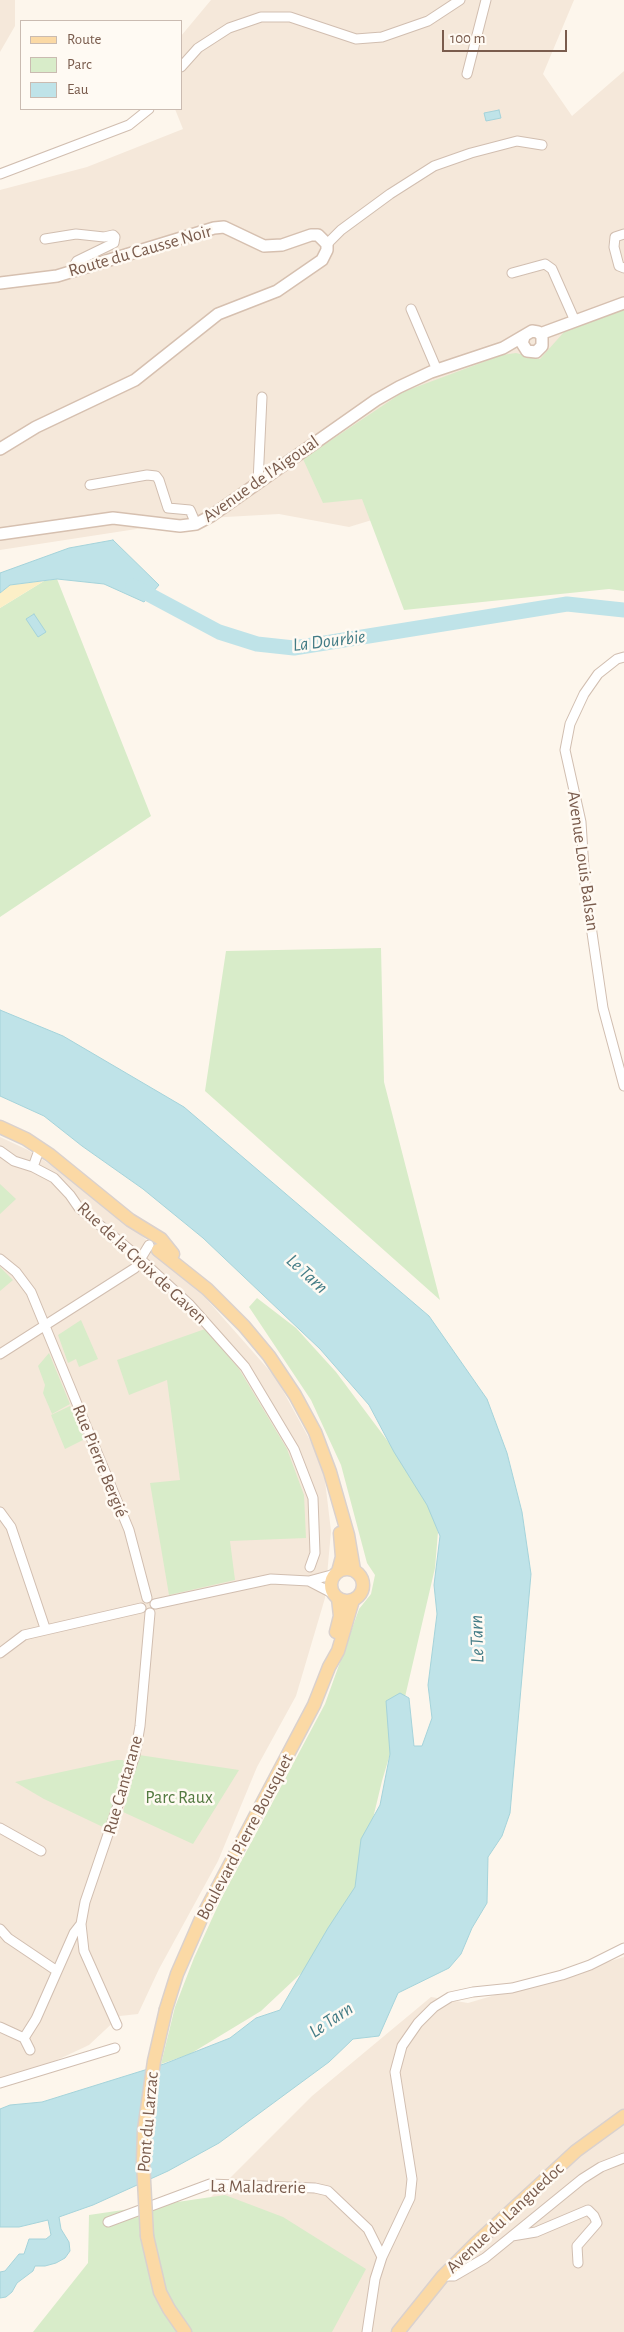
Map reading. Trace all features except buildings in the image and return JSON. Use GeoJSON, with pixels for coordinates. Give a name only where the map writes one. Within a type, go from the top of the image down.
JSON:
{"type":"FeatureCollection","features":[{"type":"Feature","properties":{"kind":"main road","name":"Route du Causse Noir"},"geometry":{"type":"LineString","coordinates":[[0,283],[34,280],[70,272],[179,236],[214,228],[224,228],[264,246],[282,244],[311,235],[323,238],[327,244]]}},
{"type":"Feature","properties":{"kind":"main road"},"geometry":{"type":"LineString","coordinates":[[0,449],[36,427],[135,380],[218,314],[277,291],[322,260],[327,250],[327,244]]}},
{"type":"Feature","properties":{"kind":"main road"},"geometry":{"type":"LineString","coordinates":[[542,338],[532,331],[524,337],[522,343],[525,349],[536,352],[540,349],[542,338],[555,329],[624,303]]}},
{"type":"Feature","properties":{"kind":"main road","name":"Avenue de l'Aigoual"},"geometry":{"type":"LineString","coordinates":[[0,534],[113,518],[180,526],[196,524],[211,516],[376,400],[399,387],[437,370],[503,348],[524,337]]}},
{"type":"Feature","properties":{"kind":"main road","name":"Avenue de l'Aigoual"},"geometry":{"type":"LineString","coordinates":[[503,348],[525,349]]}},
{"type":"Feature","properties":{"kind":"main road"},"geometry":{"type":"LineString","coordinates":[[0,1127],[38,1153],[62,1166]]}},
{"type":"Feature","properties":{"kind":"main road"},"geometry":{"type":"LineString","coordinates":[[12,1134],[26,1139],[50,1155],[130,1220],[244,1326],[284,1377],[315,1432],[330,1472],[348,1535],[354,1570]]}},
{"type":"Feature","properties":{"kind":"main road"},"geometry":{"type":"LineString","coordinates":[[336,1573],[346,1569],[354,1570],[362,1577],[361,1593],[353,1600],[336,1596],[331,1584],[342,1557],[339,1508]]}},
{"type":"Feature","properties":{"kind":"main road","name":"Boulevard Pierre Bousquet"},"geometry":{"type":"LineString","coordinates":[[329,1667],[340,1616],[336,1596]]}},
{"type":"Feature","properties":{"kind":"main road","name":"Boulevard Pierre Bousquet"},"geometry":{"type":"LineString","coordinates":[[166,2009],[177,1974],[205,1912],[302,1730],[340,1644],[353,1600]]}},
{"type":"Feature","properties":{"kind":"main road","name":"Pont du Larzac"},"geometry":{"type":"LineString","coordinates":[[166,2009],[154,2061],[144,2130],[143,2172],[147,2236],[160,2292],[185,2332]]}},
{"type":"Feature","properties":{"kind":"main road","name":"Avenue du Languedoc"},"geometry":{"type":"LineString","coordinates":[[398,2332],[443,2276],[540,2182],[576,2151],[624,2116]]}},
{"type":"Feature","properties":{"kind":"street"},"geometry":{"type":"LineString","coordinates":[[182,66],[198,48],[230,28],[261,17],[290,17],[356,39],[382,37],[428,21],[460,0]]}},
{"type":"Feature","properties":{"kind":"street"},"geometry":{"type":"LineString","coordinates":[[467,74],[486,0]]}},
{"type":"Feature","properties":{"kind":"street"},"geometry":{"type":"LineString","coordinates":[[0,174],[130,125],[147,110]]}},
{"type":"Feature","properties":{"kind":"street"},"geometry":{"type":"LineString","coordinates":[[327,244],[341,230],[390,194],[434,166],[471,153],[517,141],[542,145]]}},
{"type":"Feature","properties":{"kind":"street"},"geometry":{"type":"LineString","coordinates":[[45,239],[76,234],[104,238],[113,236],[115,238],[114,243],[77,261],[70,272]]}},
{"type":"Feature","properties":{"kind":"street"},"geometry":{"type":"LineString","coordinates":[[624,234],[615,237],[614,247],[619,266],[624,268]]}},
{"type":"Feature","properties":{"kind":"street"},"geometry":{"type":"LineString","coordinates":[[512,273],[545,264],[552,268],[575,321]]}},
{"type":"Feature","properties":{"kind":"street"},"geometry":{"type":"LineString","coordinates":[[411,309],[437,370]]}},
{"type":"Feature","properties":{"kind":"street"},"geometry":{"type":"LineString","coordinates":[[258,482],[262,398]]}},
{"type":"Feature","properties":{"kind":"street"},"geometry":{"type":"LineString","coordinates":[[90,485],[147,475],[156,476],[160,480],[168,508],[190,510],[196,524]]}},
{"type":"Feature","properties":{"kind":"street","name":"Avenue Louis Balsan"},"geometry":{"type":"LineString","coordinates":[[624,657],[617,659],[598,674],[584,694],[570,724],[565,750],[581,822],[585,885],[603,1008],[624,1086]]}},
{"type":"Feature","properties":{"kind":"street","name":"Rue de la Croix de Gaven"},"geometry":{"type":"LineString","coordinates":[[0,1151],[14,1161],[33,1167],[54,1178],[79,1208],[141,1260],[200,1315],[245,1367],[294,1449],[313,1498],[315,1553],[310,1567]]}},
{"type":"Feature","properties":{"kind":"street"},"geometry":{"type":"LineString","coordinates":[[33,1167],[38,1153]]}},
{"type":"Feature","properties":{"kind":"street"},"geometry":{"type":"LineString","coordinates":[[0,1354],[135,1268],[155,1245]]}},
{"type":"Feature","properties":{"kind":"street","name":"Rue Pierre Bergié"},"geometry":{"type":"LineString","coordinates":[[0,1259],[16,1272],[31,1292],[46,1326],[129,1530],[147,1598]]}},
{"type":"Feature","properties":{"kind":"street"},"geometry":{"type":"LineString","coordinates":[[0,1512],[10,1527],[45,1628]]}},
{"type":"Feature","properties":{"kind":"street"},"geometry":{"type":"LineString","coordinates":[[155,1604],[271,1579],[309,1581],[336,1573]]}},
{"type":"Feature","properties":{"kind":"street"},"geometry":{"type":"LineString","coordinates":[[309,1581],[336,1596]]}},
{"type":"Feature","properties":{"kind":"street"},"geometry":{"type":"LineString","coordinates":[[147,1598],[151,1599],[155,1604],[154,1610],[150,1613],[145,1613],[141,1608],[141,1603],[147,1598]]}},
{"type":"Feature","properties":{"kind":"street"},"geometry":{"type":"LineString","coordinates":[[1,1650],[24,1635],[45,1628],[141,1608]]}},
{"type":"Feature","properties":{"kind":"street","name":"Rue Cantarane"},"geometry":{"type":"LineString","coordinates":[[117,2025],[84,1951],[81,1924],[85,1902],[135,1756],[150,1613]]}},
{"type":"Feature","properties":{"kind":"street"},"geometry":{"type":"LineString","coordinates":[[0,1828],[41,1851]]}},
{"type":"Feature","properties":{"kind":"street","name":"Rue Cantarane"},"geometry":{"type":"LineString","coordinates":[[24,2038],[36,2019],[74,1933],[81,1924]]}},
{"type":"Feature","properties":{"kind":"street"},"geometry":{"type":"LineString","coordinates":[[0,1929],[8,1938],[57,1970]]}},
{"type":"Feature","properties":{"kind":"street"},"geometry":{"type":"LineString","coordinates":[[367,2332],[375,2279],[382,2257],[410,2198],[412,2179],[410,2156],[395,2072],[402,2046],[418,2023],[434,2007],[450,1997],[473,1992],[512,1988],[562,1975],[590,1965],[624,1948]]}},
{"type":"Feature","properties":{"kind":"street"},"geometry":{"type":"LineString","coordinates":[[0,2027],[24,2038],[30,2050]]}},
{"type":"Feature","properties":{"kind":"street"},"geometry":{"type":"LineString","coordinates":[[0,2083],[115,2048]]}},
{"type":"Feature","properties":{"kind":"street"},"geometry":{"type":"LineString","coordinates":[[443,2276],[454,2276],[466,2270],[512,2236],[582,2179],[601,2167],[624,2158]]}},
{"type":"Feature","properties":{"kind":"street","name":"La Maladrerie"},"geometry":{"type":"LineString","coordinates":[[108,2222],[210,2184],[315,2188],[328,2191],[368,2228],[382,2257]]}},
{"type":"Feature","properties":{"kind":"street"},"geometry":{"type":"LineString","coordinates":[[512,2236],[536,2232],[588,2210],[594,2216],[597,2223],[577,2246],[578,2263]]}},
{"type":"Feature","properties":{"kind":"shaded area"},"geometry":{"type":"Polygon","coordinates":[[[0,0],[15,0],[15,26],[0,52],[0,0]]]}},
{"type":"Feature","properties":{"kind":"shaded area"},"geometry":{"type":"Polygon","coordinates":[[[211,0],[574,0],[543,74],[572,116],[624,71],[624,448],[532,471],[349,527],[279,514],[208,518],[0,550],[0,190],[87,167],[183,129],[175,110],[182,110],[182,35],[211,0]]]}},
{"type":"Feature","properties":{"kind":"shaded area"},"geometry":{"type":"Polygon","coordinates":[[[0,1137],[28,1150],[81,1185],[138,1232],[202,1294],[276,1378],[323,1464],[331,1531],[325,1598],[296,1696],[257,1767],[218,1861],[159,1969],[138,2014],[120,2016],[89,2045],[55,2061],[0,2081],[0,1137]]]}},
{"type":"Feature","properties":{"kind":"shaded area"},"geometry":{"type":"Polygon","coordinates":[[[624,1957],[624,2332],[92,2332],[208,2200],[312,2096],[431,1997],[468,2003],[624,1957]]]}},
{"type":"Feature","properties":{"kind":"green space"},"geometry":{"type":"Polygon","coordinates":[[[624,310],[624,591],[609,589],[404,610],[362,499],[323,503],[303,459],[403,392],[502,355],[516,353],[540,359],[564,332],[624,310]]]}},
{"type":"Feature","properties":{"kind":"green space"},"geometry":{"type":"Polygon","coordinates":[[[57,579],[151,816],[0,917],[0,608],[44,581],[57,579]]]}},
{"type":"Feature","properties":{"kind":"green space"},"geometry":{"type":"Polygon","coordinates":[[[381,948],[384,1082],[440,1300],[205,1091],[226,951],[381,948]]]}},
{"type":"Feature","properties":{"kind":"green space"},"geometry":{"type":"Polygon","coordinates":[[[0,1184],[16,1199],[0,1214],[0,1184]]]}},
{"type":"Feature","properties":{"kind":"green space"},"geometry":{"type":"Polygon","coordinates":[[[0,1267],[13,1280],[0,1291],[0,1267]]]}},
{"type":"Feature","properties":{"kind":"green space"},"geometry":{"type":"Polygon","coordinates":[[[257,1298],[296,1328],[336,1372],[428,1495],[438,1532],[435,1568],[398,1727],[382,1781],[354,1897],[311,1964],[261,2011],[190,2054],[161,2064],[175,2007],[194,1958],[221,1899],[325,1704],[359,1609],[371,1594],[375,1575],[367,1563],[341,1465],[311,1400],[249,1307],[257,1298]]]}},
{"type":"Feature","properties":{"kind":"green space"},"geometry":{"type":"Polygon","coordinates":[[[81,1320],[98,1359],[79,1367],[76,1359],[68,1363],[58,1335],[81,1320]]]}},
{"type":"Feature","properties":{"kind":"green space"},"geometry":{"type":"Polygon","coordinates":[[[205,1329],[239,1369],[287,1449],[304,1495],[306,1538],[230,1541],[235,1580],[169,1595],[150,1483],[180,1480],[167,1380],[129,1395],[117,1360],[205,1329]]]}},
{"type":"Feature","properties":{"kind":"green space"},"geometry":{"type":"Polygon","coordinates":[[[49,1353],[70,1404],[52,1414],[43,1393],[45,1385],[38,1366],[49,1353]]]}},
{"type":"Feature","properties":{"kind":"green space"},"geometry":{"type":"Polygon","coordinates":[[[70,1406],[85,1439],[65,1449],[51,1415],[70,1406]]]}},
{"type":"Feature","properties":{"kind":"green space","name":"Parc Raux"},"geometry":{"type":"Polygon","coordinates":[[[139,1755],[239,1770],[193,1844],[123,1812],[139,1755]]]}},
{"type":"Feature","properties":{"kind":"green space"},"geometry":{"type":"Polygon","coordinates":[[[123,1760],[126,1765],[105,1828],[44,1799],[15,1782],[123,1760]]]}},
{"type":"Feature","properties":{"kind":"green space"},"geometry":{"type":"Polygon","coordinates":[[[225,2195],[283,2217],[366,2269],[332,2332],[33,2332],[88,2263],[89,2215],[225,2195]]]}},
{"type":"Feature","properties":{"kind":"sand"},"geometry":{"type":"Polygon","coordinates":[[[44,581],[0,608],[0,593],[10,585],[44,581]]]}},
{"type":"Feature","properties":{"kind":"water"},"geometry":{"type":"Polygon","coordinates":[[[499,110],[501,118],[486,121],[484,113],[499,110]]]}},
{"type":"Feature","properties":{"kind":"water"},"geometry":{"type":"Polygon","coordinates":[[[113,540],[159,585],[144,602],[104,584],[57,579],[10,585],[0,593],[0,573],[69,548],[113,540]]]}},
{"type":"Feature","properties":{"kind":"water"},"geometry":{"type":"Polygon","coordinates":[[[34,614],[46,632],[38,637],[26,619],[34,614]]]}},
{"type":"Feature","properties":{"kind":"water","name":"Le Tarn"},"geometry":{"type":"Polygon","coordinates":[[[0,1010],[63,1036],[184,1107],[429,1316],[487,1399],[507,1453],[522,1512],[531,1574],[510,1813],[502,1836],[488,1857],[487,1903],[472,1928],[461,1954],[449,1968],[398,1993],[379,2036],[353,2039],[329,2062],[219,2143],[168,2171],[93,2205],[59,2217],[61,2229],[69,2242],[70,2251],[65,2258],[45,2266],[35,2266],[33,2271],[17,2283],[12,2292],[6,2297],[0,2298],[0,2272],[5,2271],[19,2254],[24,2254],[29,2239],[46,2239],[51,2235],[48,2220],[19,2227],[0,2227],[0,2109],[10,2105],[42,2102],[164,2064],[230,2038],[256,2018],[280,2010],[328,1928],[355,1887],[361,1839],[380,1805],[390,1754],[386,1701],[400,1693],[409,1698],[414,1746],[422,1746],[432,1718],[428,1685],[437,1614],[434,1585],[440,1536],[427,1505],[394,1452],[369,1405],[320,1349],[203,1238],[143,1189],[82,1146],[44,1116],[0,1096],[0,1010]]]}},
{"type":"Feature","properties":{"kind":"waterway","name":"La Dourbie"},"geometry":{"type":"LineString","coordinates":[[133,586],[219,632],[257,644],[294,648],[567,604],[624,610]]}}]}
